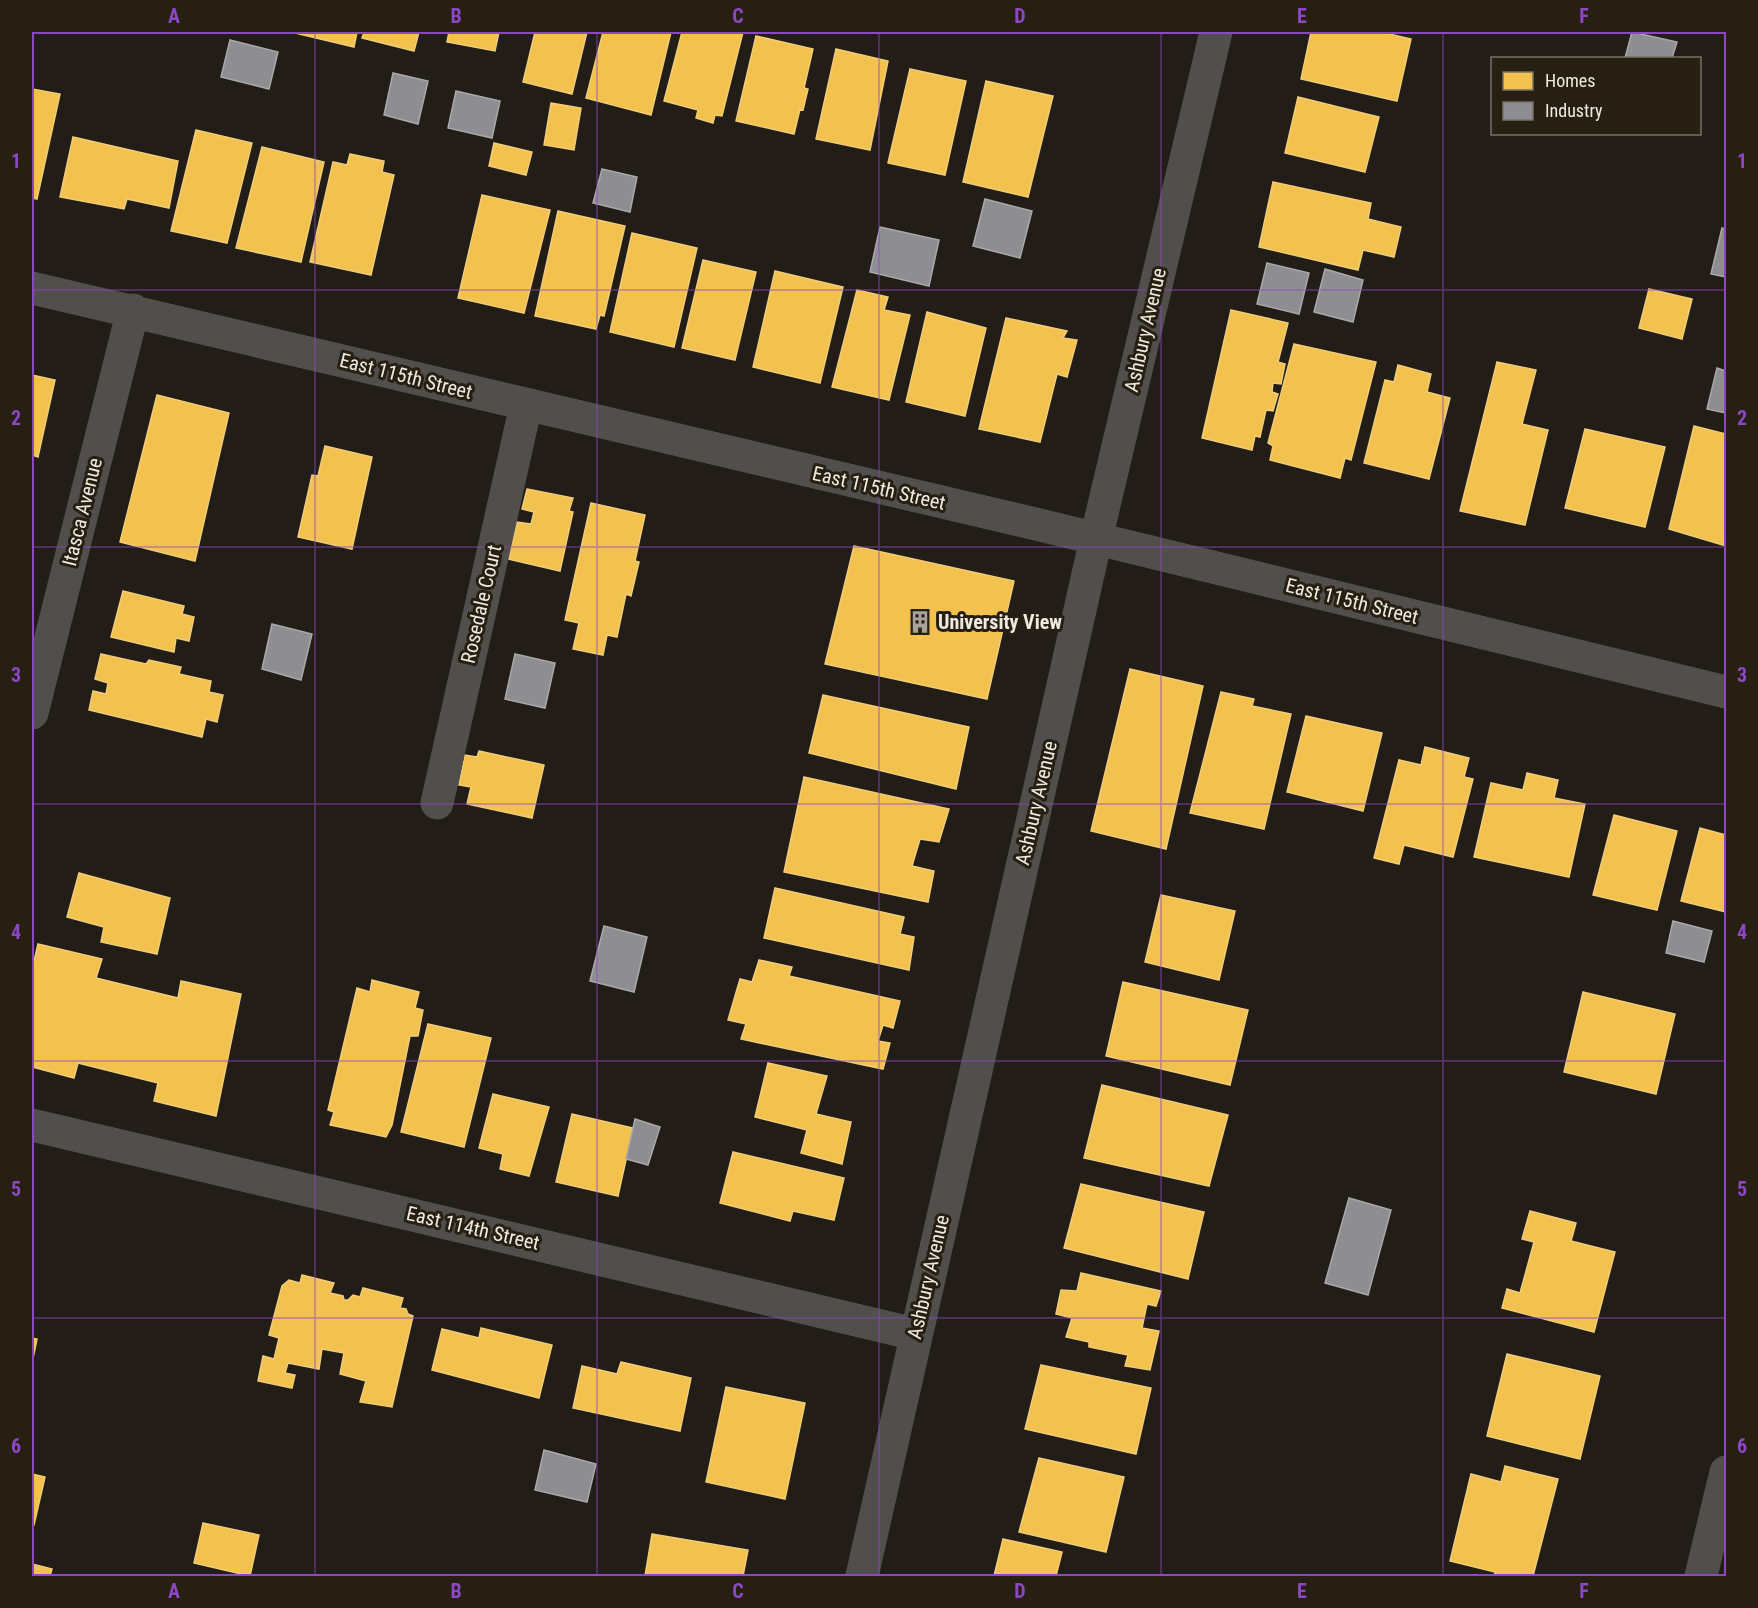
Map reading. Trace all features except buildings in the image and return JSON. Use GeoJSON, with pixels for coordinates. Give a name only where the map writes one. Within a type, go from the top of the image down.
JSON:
{"type":"FeatureCollection","features":[{"type":"Feature","properties":{"kind":"street","name":"Ashbury Avenue"},"geometry":{"type":"LineString","coordinates":[[862,1576],[915,1334],[1213,32]]}},
{"type":"Feature","properties":{"kind":"street","name":"East 115th Street"},"geometry":{"type":"LineString","coordinates":[[32,288],[1096,539],[1726,692]]}},
{"type":"Feature","properties":{"kind":"street","name":"Itasca Avenue"},"geometry":{"type":"LineString","coordinates":[[32,713],[133,310]]}},
{"type":"Feature","properties":{"kind":"street","name":"Rosedale Court"},"geometry":{"type":"LineString","coordinates":[[437,803],[526,405]]}},
{"type":"Feature","properties":{"kind":"street","name":"East 114th Street"},"geometry":{"type":"LineString","coordinates":[[32,1125],[915,1334]]}},
{"type":"Feature","properties":{"kind":"street"},"geometry":{"type":"LineString","coordinates":[[1701,1576],[1726,1472]]}},
{"type":"Feature","properties":{"kind":"place","name":"University View"},"geometry":{"type":"Point","coordinates":[920,622]}}]}
